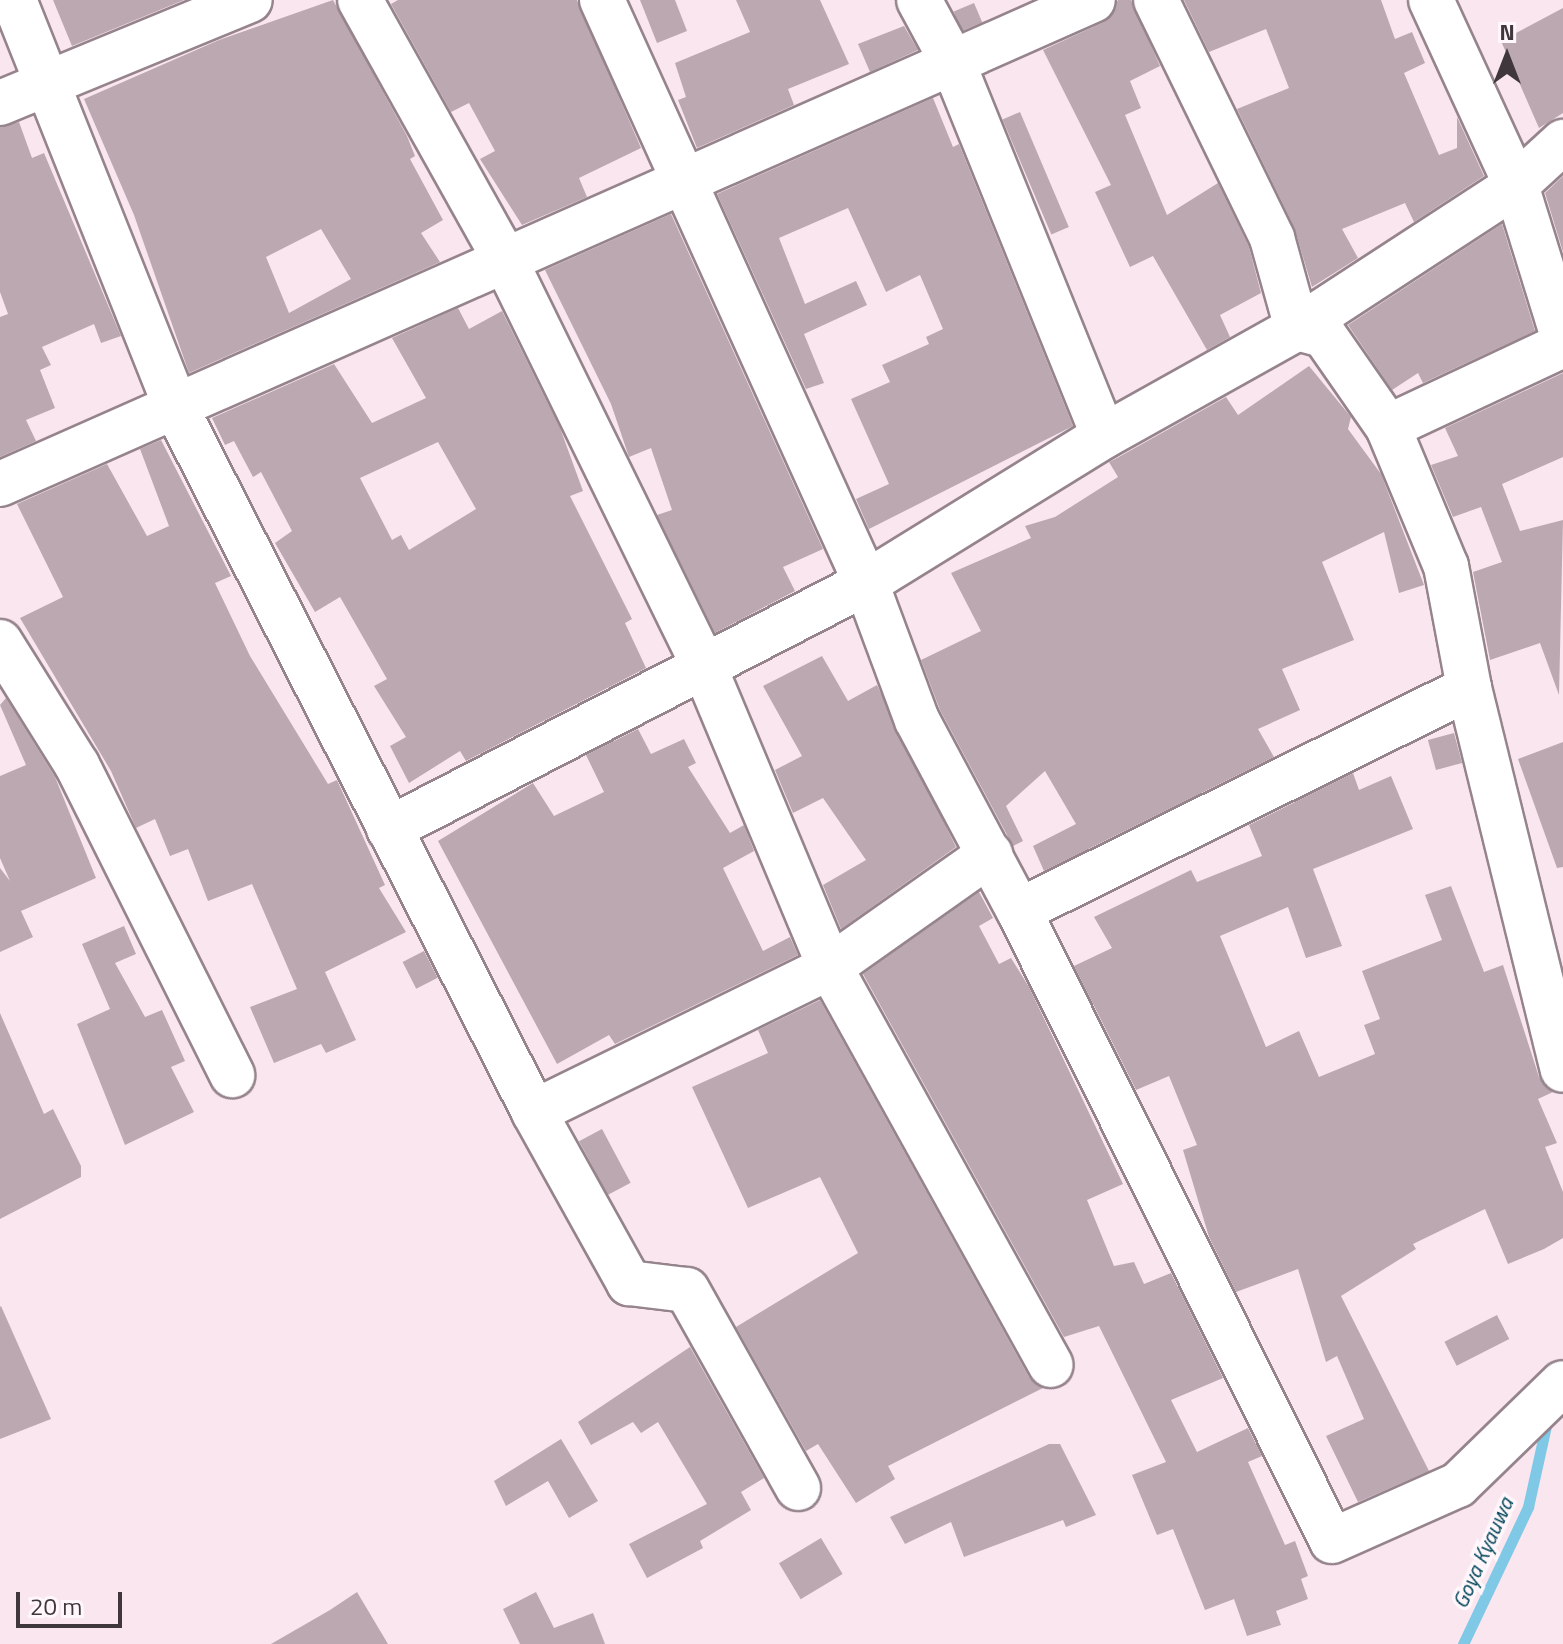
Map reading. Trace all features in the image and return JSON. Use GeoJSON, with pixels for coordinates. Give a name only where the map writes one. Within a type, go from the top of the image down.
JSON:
{"type":"FeatureCollection","features":[{"type":"Feature","properties":{"kind":"street"},"geometry":{"type":"LineString","coordinates":[[14,0],[46,88],[177,410],[534,1112],[629,1283],[687,1290],[798,1488]]}},
{"type":"Feature","properties":{"kind":"street"},"geometry":{"type":"LineString","coordinates":[[0,103],[46,88],[250,0]]}},
{"type":"Feature","properties":{"kind":"street"},"geometry":{"type":"LineString","coordinates":[[360,0],[504,258],[706,671],[830,967],[1051,1365]]}},
{"type":"Feature","properties":{"kind":"street"},"geometry":{"type":"LineString","coordinates":[[602,0],[866,583],[917,720],[1019,911],[1332,1541],[1458,1485],[1563,1383]]}},
{"type":"Feature","properties":{"kind":"street"},"geometry":{"type":"LineString","coordinates":[[919,0],[953,63],[1104,436]]}},
{"type":"Feature","properties":{"kind":"street"},"geometry":{"type":"LineString","coordinates":[[0,484],[177,410],[504,258],[1093,0]]}},
{"type":"Feature","properties":{"kind":"street"},"geometry":{"type":"LineString","coordinates":[[1156,0],[1272,238],[1297,328]]}},
{"type":"Feature","properties":{"kind":"street"},"geometry":{"type":"LineString","coordinates":[[1431,0],[1516,185],[1563,337]]}},
{"type":"Feature","properties":{"kind":"street"},"geometry":{"type":"LineString","coordinates":[[389,829],[706,671],[866,583],[1104,436],[1297,328],[1516,185],[1563,142]]}},
{"type":"Feature","properties":{"kind":"street"},"geometry":{"type":"LineString","coordinates":[[1297,328],[1324,335],[1388,427],[1446,566],[1469,688],[1563,1070]]}},
{"type":"Feature","properties":{"kind":"street"},"geometry":{"type":"LineString","coordinates":[[1388,427],[1563,345]]}},
{"type":"Feature","properties":{"kind":"street"},"geometry":{"type":"LineString","coordinates":[[0,642],[77,765],[232,1075]]}},
{"type":"Feature","properties":{"kind":"street"},"geometry":{"type":"LineString","coordinates":[[1019,911],[1469,688]]}},
{"type":"Feature","properties":{"kind":"street"},"geometry":{"type":"LineString","coordinates":[[534,1112],[830,967],[990,854]]}},
{"type":"Feature","properties":{"kind":"building"},"geometry":{"type":"Polygon","coordinates":[[[53,0],[184,0],[72,46],[53,0]]]}},
{"type":"Feature","properties":{"kind":"building"},"geometry":{"type":"Polygon","coordinates":[[[333,0],[407,136],[415,156],[410,159],[443,220],[421,233],[440,262],[189,373],[134,215],[84,99],[219,40],[333,0]],[[321,229],[266,257],[289,313],[351,279],[321,229]]]}},
{"type":"Feature","properties":{"kind":"building"},"geometry":{"type":"Polygon","coordinates":[[[398,0],[577,0],[641,148],[579,178],[587,197],[522,225],[480,159],[495,151],[469,103],[451,112],[391,4],[398,0]]]}},
{"type":"Feature","properties":{"kind":"building"},"geometry":{"type":"Polygon","coordinates":[[[640,0],[675,0],[687,31],[657,43],[640,0]]]}},
{"type":"Feature","properties":{"kind":"building"},"geometry":{"type":"Polygon","coordinates":[[[736,0],[820,0],[849,64],[788,89],[794,105],[697,148],[678,100],[686,97],[675,63],[750,32],[736,0]]]}},
{"type":"Feature","properties":{"kind":"building"},"geometry":{"type":"Polygon","coordinates":[[[1118,0],[1131,0],[1160,66],[1130,81],[1141,108],[1125,115],[1167,215],[1218,183],[1249,247],[1261,293],[1220,315],[1230,337],[1207,350],[1153,256],[1130,267],[1095,192],[1111,185],[1043,50],[1104,22],[1118,0]]]}},
{"type":"Feature","properties":{"kind":"building"},"geometry":{"type":"Polygon","coordinates":[[[1184,0],[1381,0],[1395,39],[1412,32],[1425,63],[1404,73],[1439,155],[1457,148],[1457,117],[1484,176],[1414,222],[1405,203],[1342,229],[1358,258],[1312,287],[1294,227],[1237,109],[1289,88],[1266,29],[1209,52],[1184,0]]]}},
{"type":"Feature","properties":{"kind":"building"},"geometry":{"type":"Polygon","coordinates":[[[974,3],[982,22],[962,31],[954,12],[974,3]]]}},
{"type":"Feature","properties":{"kind":"building"},"geometry":{"type":"Polygon","coordinates":[[[1563,8],[1563,113],[1539,128],[1501,41],[1563,8]]]}},
{"type":"Feature","properties":{"kind":"building"},"geometry":{"type":"Polygon","coordinates":[[[904,26],[918,50],[870,72],[858,44],[904,26]]]}},
{"type":"Feature","properties":{"kind":"building"},"geometry":{"type":"Polygon","coordinates":[[[933,98],[953,147],[959,144],[1073,426],[869,529],[856,499],[889,484],[851,399],[890,382],[882,365],[929,344],[926,337],[943,329],[920,275],[886,292],[848,208],[779,238],[805,304],[856,281],[867,305],[804,334],[824,383],[806,389],[717,194],[933,98]]]}},
{"type":"Feature","properties":{"kind":"building"},"geometry":{"type":"Polygon","coordinates":[[[1020,112],[1069,227],[1051,234],[1003,119],[1020,112]]]}},
{"type":"Feature","properties":{"kind":"building"},"geometry":{"type":"Polygon","coordinates":[[[19,122],[32,158],[44,153],[121,336],[101,343],[94,324],[42,347],[51,365],[40,370],[55,408],[26,420],[36,441],[0,457],[0,317],[8,314],[0,292],[0,127],[19,122]]]}},
{"type":"Feature","properties":{"kind":"building"},"geometry":{"type":"Polygon","coordinates":[[[1563,176],[1563,252],[1545,193],[1563,176]]]}},
{"type":"Feature","properties":{"kind":"building"},"geometry":{"type":"Polygon","coordinates":[[[671,214],[823,549],[783,567],[795,591],[715,633],[657,515],[672,510],[651,448],[629,457],[611,404],[545,270],[671,214]]]}},
{"type":"Feature","properties":{"kind":"building"},"geometry":{"type":"Polygon","coordinates":[[[1502,224],[1535,331],[1423,383],[1418,373],[1392,390],[1348,325],[1502,224]]]}},
{"type":"Feature","properties":{"kind":"building"},"geometry":{"type":"Polygon","coordinates":[[[458,308],[469,329],[502,311],[560,428],[583,491],[570,496],[632,619],[625,623],[646,668],[466,761],[460,751],[409,783],[390,746],[406,737],[374,686],[387,679],[340,597],[315,612],[275,543],[292,531],[261,472],[253,477],[234,441],[225,445],[212,418],[334,364],[372,423],[426,398],[392,338],[458,308]],[[438,442],[360,478],[392,540],[401,535],[409,550],[476,509],[438,442]]]}},
{"type":"Feature","properties":{"kind":"building"},"geometry":{"type":"Polygon","coordinates":[[[1309,366],[1351,417],[1348,429],[1381,474],[1424,585],[1399,593],[1384,532],[1322,562],[1354,640],[1282,669],[1300,710],[1258,729],[1274,757],[1044,871],[1033,846],[1076,824],[1045,771],[1006,806],[1023,841],[1013,846],[940,710],[921,660],[981,631],[951,573],[1031,538],[1025,526],[1055,517],[1118,477],[1109,462],[1226,397],[1238,415],[1309,366]]]}},
{"type":"Feature","properties":{"kind":"building"},"geometry":{"type":"Polygon","coordinates":[[[1563,373],[1563,457],[1502,484],[1520,531],[1563,520],[1559,695],[1540,643],[1490,660],[1473,572],[1502,562],[1481,507],[1453,517],[1431,465],[1458,456],[1445,428],[1563,373]]]}},
{"type":"Feature","properties":{"kind":"building"},"geometry":{"type":"Polygon","coordinates":[[[161,440],[231,576],[215,583],[250,656],[328,784],[337,780],[385,885],[379,888],[406,932],[325,972],[356,1040],[326,1053],[321,1044],[274,1063],[250,1007],[297,989],[252,884],[208,901],[188,849],[170,856],[155,819],[136,828],[111,771],[20,618],[63,597],[17,504],[107,464],[147,536],[169,526],[140,449],[161,440]]]}},
{"type":"Feature","properties":{"kind":"building"},"geometry":{"type":"Polygon","coordinates":[[[822,656],[848,701],[877,685],[956,847],[841,929],[823,885],[866,860],[823,798],[793,813],[775,770],[802,756],[763,686],[822,656]]]}},
{"type":"Feature","properties":{"kind":"building"},"geometry":{"type":"Polygon","coordinates":[[[6,698],[55,777],[96,878],[21,911],[33,937],[0,952],[0,868],[10,881],[0,858],[0,776],[26,765],[0,705],[6,698]]]}},
{"type":"Feature","properties":{"kind":"building"},"geometry":{"type":"Polygon","coordinates":[[[638,729],[651,754],[684,739],[696,763],[688,767],[730,833],[744,825],[754,851],[723,868],[763,951],[790,937],[798,955],[615,1044],[609,1035],[557,1064],[438,841],[533,783],[554,816],[604,792],[586,755],[638,729]]]}},
{"type":"Feature","properties":{"kind":"building"},"geometry":{"type":"Polygon","coordinates":[[[1454,733],[1462,763],[1436,770],[1428,740],[1454,733]]]}},
{"type":"Feature","properties":{"kind":"building"},"geometry":{"type":"Polygon","coordinates":[[[1563,742],[1563,867],[1557,868],[1518,759],[1563,742]]]}},
{"type":"Feature","properties":{"kind":"building"},"geometry":{"type":"Polygon","coordinates":[[[1353,773],[1359,790],[1391,776],[1413,829],[1313,869],[1342,946],[1306,958],[1288,907],[1220,936],[1266,1047],[1299,1031],[1319,1077],[1375,1054],[1364,1025],[1380,1019],[1362,971],[1442,940],[1425,895],[1451,886],[1484,972],[1503,965],[1539,1077],[1553,1092],[1538,1099],[1557,1143],[1545,1147],[1563,1192],[1563,1238],[1544,1249],[1508,1264],[1485,1209],[1413,1244],[1416,1249],[1341,1296],[1429,1471],[1358,1502],[1326,1436],[1364,1419],[1337,1356],[1326,1362],[1298,1269],[1236,1292],[1209,1237],[1183,1150],[1197,1145],[1169,1076],[1136,1090],[1074,966],[1112,948],[1094,917],[1191,870],[1197,882],[1262,856],[1249,825],[1353,773]]]}},
{"type":"Feature","properties":{"kind":"building"},"geometry":{"type":"Polygon","coordinates":[[[979,892],[993,918],[979,926],[999,964],[1011,958],[1029,987],[1123,1184],[1087,1200],[1114,1266],[1134,1262],[1144,1284],[1171,1273],[1223,1378],[1171,1400],[1197,1452],[1248,1428],[1262,1456],[1248,1462],[1285,1545],[1295,1541],[1308,1576],[1301,1579],[1308,1599],[1276,1611],[1281,1625],[1247,1636],[1234,1599],[1205,1610],[1173,1529],[1157,1535],[1132,1475],[1166,1462],[1099,1326],[1064,1337],[863,974],[979,892]]]}},
{"type":"Feature","properties":{"kind":"building"},"geometry":{"type":"Polygon","coordinates":[[[124,926],[136,954],[115,963],[145,1017],[162,1010],[185,1061],[171,1067],[194,1112],[125,1145],[77,1024],[110,1009],[82,944],[124,926]]]}},
{"type":"Feature","properties":{"kind":"building"},"geometry":{"type":"Polygon","coordinates":[[[424,951],[438,978],[416,989],[403,962],[424,951]]]}},
{"type":"Feature","properties":{"kind":"building"},"geometry":{"type":"Polygon","coordinates":[[[820,1000],[1029,1377],[1043,1388],[888,1466],[895,1479],[856,1503],[818,1444],[806,1451],[736,1327],[858,1253],[820,1177],[748,1208],[692,1087],[768,1053],[758,1030],[820,1000]]]}},
{"type":"Feature","properties":{"kind":"building"},"geometry":{"type":"Polygon","coordinates":[[[0,1013],[44,1114],[53,1109],[81,1166],[81,1177],[0,1219],[0,1013]]]}},
{"type":"Feature","properties":{"kind":"building"},"geometry":{"type":"Polygon","coordinates":[[[602,1129],[631,1183],[608,1195],[579,1141],[602,1129]]]}},
{"type":"Feature","properties":{"kind":"building"},"geometry":{"type":"Polygon","coordinates":[[[0,1307],[51,1419],[0,1439],[0,1307]]]}},
{"type":"Feature","properties":{"kind":"building"},"geometry":{"type":"Polygon","coordinates":[[[1497,1315],[1509,1339],[1457,1366],[1444,1342],[1497,1315]]]}},
{"type":"Feature","properties":{"kind":"building"},"geometry":{"type":"Polygon","coordinates":[[[690,1347],[764,1478],[741,1492],[751,1510],[700,1541],[703,1548],[647,1578],[629,1544],[707,1504],[658,1422],[641,1433],[633,1422],[591,1445],[578,1422],[690,1347]]]}},
{"type":"Feature","properties":{"kind":"building"},"geometry":{"type":"Polygon","coordinates":[[[561,1439],[598,1501],[569,1518],[548,1481],[506,1506],[494,1481],[561,1439]]]}},
{"type":"Feature","properties":{"kind":"building"},"geometry":{"type":"Polygon","coordinates":[[[1049,1444],[1060,1444],[1096,1515],[1066,1527],[1063,1520],[964,1557],[951,1522],[905,1544],[890,1517],[1049,1444]]]}},
{"type":"Feature","properties":{"kind":"building"},"geometry":{"type":"Polygon","coordinates":[[[821,1538],[843,1574],[801,1599],[779,1563],[821,1538]]]}},
{"type":"Feature","properties":{"kind":"building"},"geometry":{"type":"Polygon","coordinates":[[[357,1592],[388,1644],[271,1644],[330,1610],[357,1592]]]}},
{"type":"Feature","properties":{"kind":"building"},"geometry":{"type":"Polygon","coordinates":[[[536,1592],[554,1628],[593,1613],[605,1644],[520,1644],[503,1609],[536,1592]]]}},
{"type":"Feature","properties":{"kind":"waterway","name":"Goya Kyauwa"},"geometry":{"type":"LineString","coordinates":[[1463,1644],[1528,1507],[1548,1417]]}}]}
